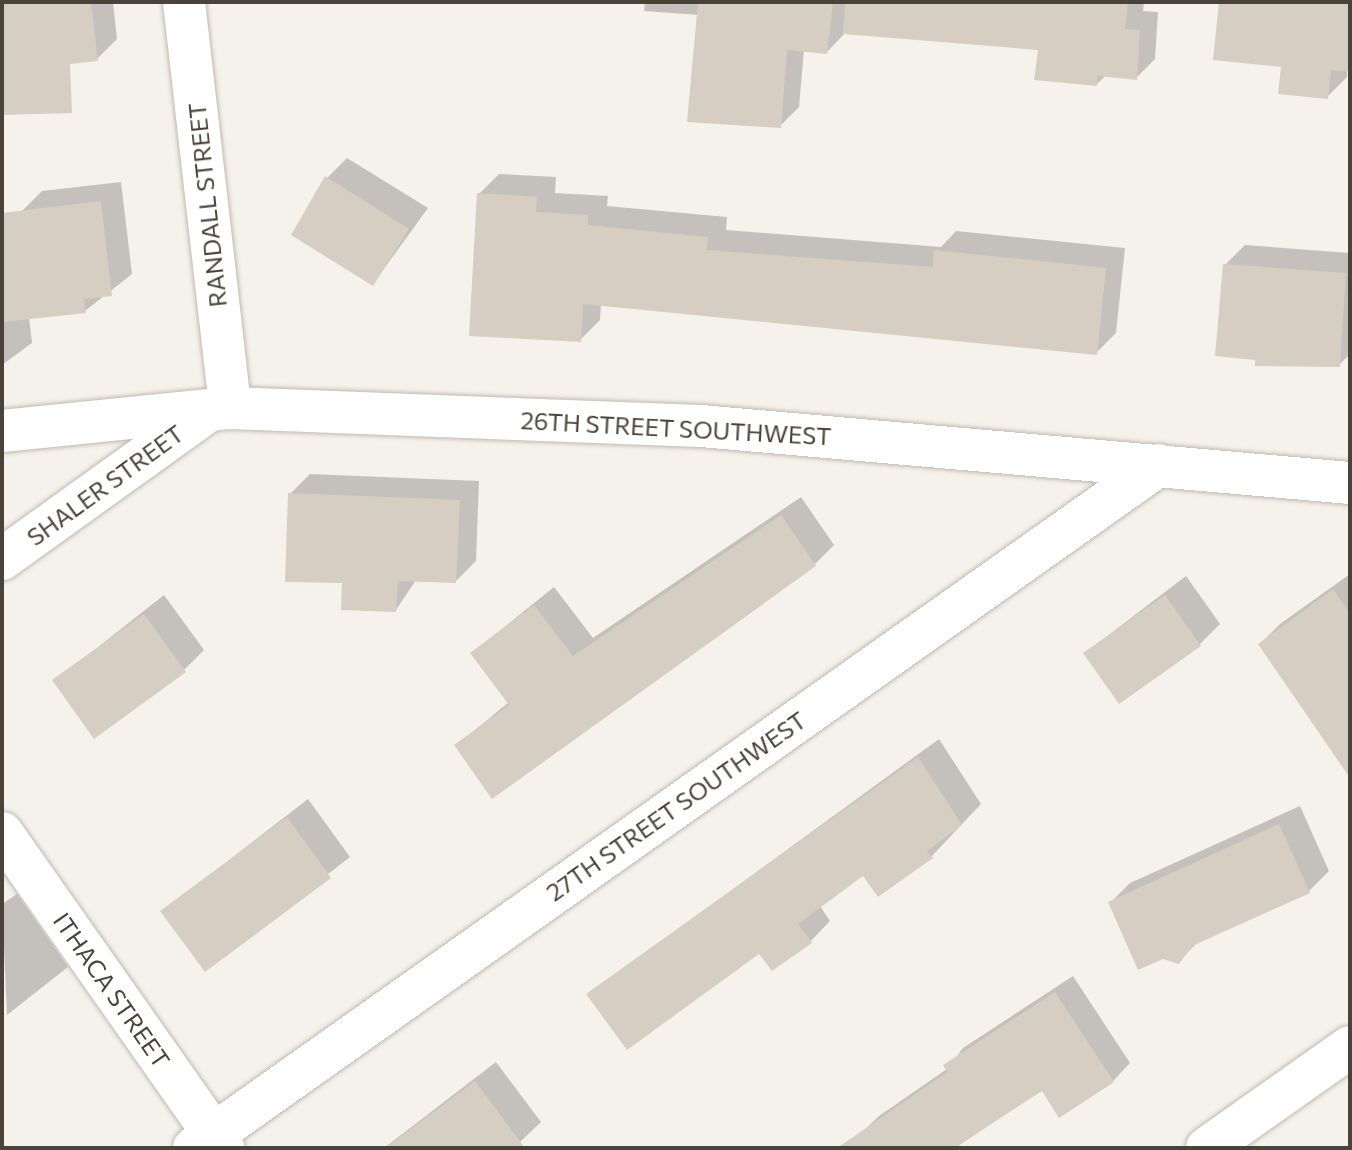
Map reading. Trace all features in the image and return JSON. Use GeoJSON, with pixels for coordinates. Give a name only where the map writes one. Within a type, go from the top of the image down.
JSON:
{"type":"FeatureCollection","features":[{"type":"Feature","properties":{"kind":"street","name":"RANDALL STREET"},"geometry":{"type":"LineString","coordinates":[[184,2],[219,410]]}},
{"type":"Feature","properties":{"kind":"street","name":"26TH STREET SOUTHWEST"},"geometry":{"type":"LineString","coordinates":[[2,431],[219,410],[701,426],[1350,483]]}},
{"type":"Feature","properties":{"kind":"street","name":"SHALER STREET"},"geometry":{"type":"LineString","coordinates":[[2,559],[219,410]]}},
{"type":"Feature","properties":{"kind":"street","name":"27TH STREET SOUTHWEST"},"geometry":{"type":"LineString","coordinates":[[210,1144],[1159,465]]}},
{"type":"Feature","properties":{"kind":"street","name":"ITHACA STREET"},"geometry":{"type":"LineString","coordinates":[[2,833],[210,1144]]}},
{"type":"Feature","properties":{"kind":"street"},"geometry":{"type":"LineString","coordinates":[[1207,1148],[1350,1047]]}},
{"type":"Feature","properties":{"kind":"building"},"geometry":{"type":"Polygon","coordinates":[[[2,2],[91,2],[98,61],[70,64],[72,113],[2,115],[2,2]]]}},
{"type":"Feature","properties":{"kind":"building"},"geometry":{"type":"Polygon","coordinates":[[[698,2],[833,2],[827,54],[787,50],[781,128],[687,122],[698,2]]]}},
{"type":"Feature","properties":{"kind":"building"},"geometry":{"type":"Polygon","coordinates":[[[845,2],[1128,2],[1125,29],[1140,30],[1137,80],[1098,76],[1097,86],[1034,80],[1038,50],[843,34],[845,2]]]}},
{"type":"Feature","properties":{"kind":"building"},"geometry":{"type":"Polygon","coordinates":[[[1219,2],[1350,2],[1350,72],[1331,70],[1328,99],[1278,94],[1281,67],[1213,60],[1219,2]]]}},
{"type":"Feature","properties":{"kind":"building"},"geometry":{"type":"Polygon","coordinates":[[[325,176],[409,229],[373,286],[291,235],[325,176]]]}},
{"type":"Feature","properties":{"kind":"building"},"geometry":{"type":"Polygon","coordinates":[[[477,193],[537,197],[536,212],[588,215],[588,225],[708,237],[707,250],[933,267],[934,250],[1106,268],[1097,355],[583,304],[581,342],[469,336],[477,193]]]}},
{"type":"Feature","properties":{"kind":"building"},"geometry":{"type":"Polygon","coordinates":[[[101,201],[112,296],[84,299],[86,313],[2,322],[2,213],[101,201]]]}},
{"type":"Feature","properties":{"kind":"building"},"geometry":{"type":"Polygon","coordinates":[[[1223,264],[1346,273],[1340,367],[1255,366],[1255,360],[1215,356],[1223,264]]]}},
{"type":"Feature","properties":{"kind":"building"},"geometry":{"type":"Polygon","coordinates":[[[288,493],[460,500],[456,583],[398,581],[396,612],[341,610],[342,583],[285,582],[288,493]]]}},
{"type":"Feature","properties":{"kind":"building"},"geometry":{"type":"Polygon","coordinates":[[[781,515],[816,566],[492,799],[454,745],[509,705],[470,653],[534,605],[573,656],[781,515]]]}},
{"type":"Feature","properties":{"kind":"building"},"geometry":{"type":"Polygon","coordinates":[[[1333,589],[1350,613],[1350,778],[1258,644],[1333,589]]]}},
{"type":"Feature","properties":{"kind":"building"},"geometry":{"type":"Polygon","coordinates":[[[1165,595],[1201,646],[1119,704],[1083,653],[1165,595]]]}},
{"type":"Feature","properties":{"kind":"building"},"geometry":{"type":"Polygon","coordinates":[[[144,614],[186,672],[94,739],[52,680],[144,614]]]}},
{"type":"Feature","properties":{"kind":"building"},"geometry":{"type":"Polygon","coordinates":[[[918,757],[962,825],[927,851],[933,858],[878,897],[863,876],[798,924],[812,943],[772,971],[759,954],[627,1050],[586,994],[918,757]]]}},
{"type":"Feature","properties":{"kind":"building"},"geometry":{"type":"Polygon","coordinates":[[[287,817],[331,878],[205,972],[160,911],[287,817]]]}},
{"type":"Feature","properties":{"kind":"building"},"geometry":{"type":"Polygon","coordinates":[[[1279,824],[1310,893],[1192,946],[1179,964],[1163,959],[1138,970],[1108,902],[1279,824]]]}},
{"type":"Feature","properties":{"kind":"building"},"geometry":{"type":"Polygon","coordinates":[[[1055,992],[1114,1082],[1059,1118],[1042,1091],[954,1148],[837,1148],[947,1072],[943,1065],[1055,992]]]}},
{"type":"Feature","properties":{"kind":"building"},"geometry":{"type":"Polygon","coordinates":[[[475,1081],[525,1148],[385,1148],[475,1081]]]}}]}
